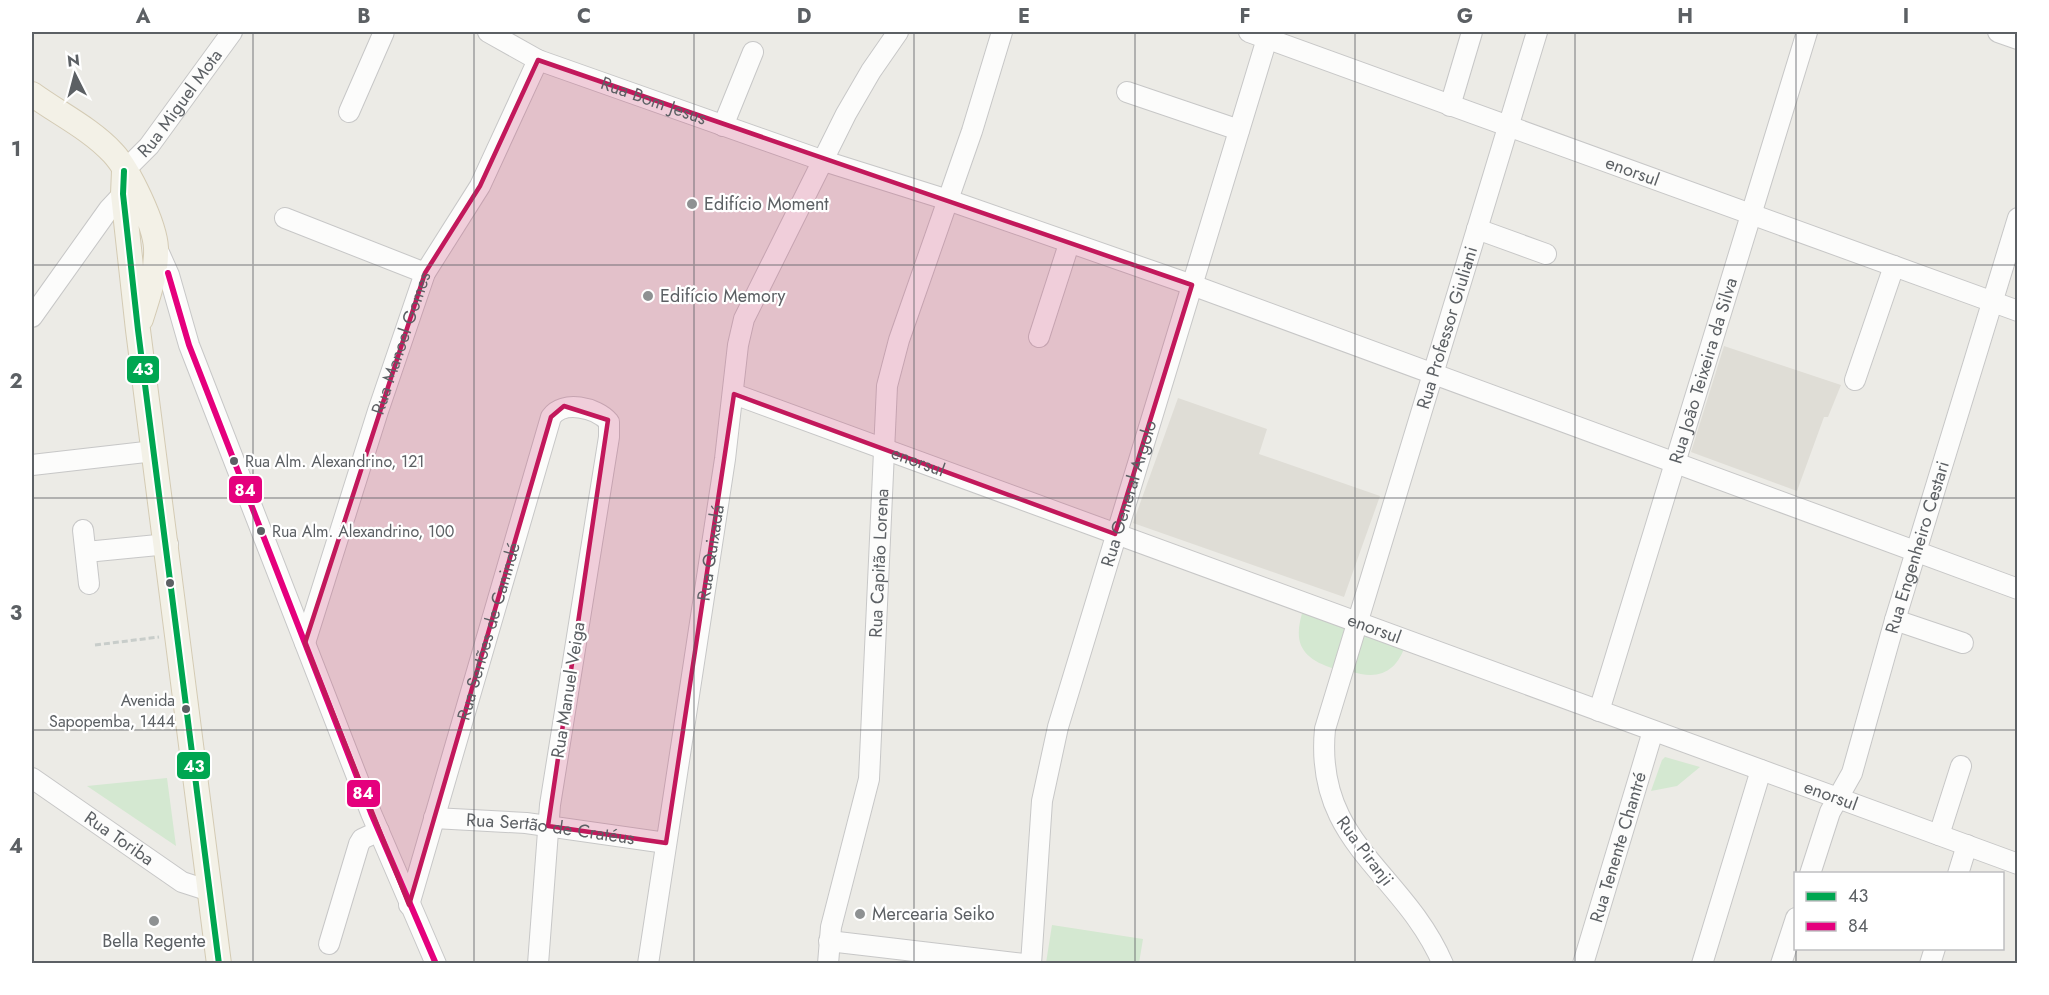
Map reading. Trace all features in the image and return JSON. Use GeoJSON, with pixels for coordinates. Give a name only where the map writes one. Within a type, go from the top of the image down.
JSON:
{"type":"FeatureCollection","features":[{"type":"Feature","properties":{"kind":"main road"},"geometry":{"type":"LineString","coordinates":[[32,94],[108,148],[156,246],[152,283],[138,327]]}},
{"type":"Feature","properties":{"kind":"main road"},"geometry":{"type":"LineString","coordinates":[[128,185],[127,230],[138,327],[168,544],[219,963]]}},
{"type":"Feature","properties":{"kind":"main road"},"geometry":{"type":"LineString","coordinates":[[127,230],[152,283]]}},
{"type":"Feature","properties":{"kind":"street","name":"Rua Miguel Mota"},"geometry":{"type":"LineString","coordinates":[[32,317],[128,185],[149,146],[232,32]]}},
{"type":"Feature","properties":{"kind":"street"},"geometry":{"type":"LineString","coordinates":[[349,112],[384,32]]}},
{"type":"Feature","properties":{"kind":"street","name":"Rua Bom Jesus"},"geometry":{"type":"LineString","coordinates":[[488,32],[538,60],[824,161]]}},
{"type":"Feature","properties":{"kind":"street","name":"Rua Quixadá"},"geometry":{"type":"LineString","coordinates":[[648,963],[744,319],[866,80],[898,32]]}},
{"type":"Feature","properties":{"kind":"street","name":"Rua Capitão Lorena"},"geometry":{"type":"LineString","coordinates":[[828,963],[829,941],[869,779],[887,386],[1002,32]]}},
{"type":"Feature","properties":{"kind":"street"},"geometry":{"type":"LineString","coordinates":[[1450,106],[1472,32]]}},
{"type":"Feature","properties":{"kind":"street","name":"Rua Professor Giuliani"},"geometry":{"type":"LineString","coordinates":[[1358,623],[1537,32]]}},
{"type":"Feature","properties":{"kind":"street","name":"Rua João Teixeira da Silva"},"geometry":{"type":"LineString","coordinates":[[1599,711],[1807,32]]}},
{"type":"Feature","properties":{"kind":"street"},"geometry":{"type":"LineString","coordinates":[[1998,32],[2018,39]]}},
{"type":"Feature","properties":{"kind":"street","name":"enorsul"},"geometry":{"type":"LineString","coordinates":[[1261,34],[1450,106],[2018,311]]}},
{"type":"Feature","properties":{"kind":"street","name":"Rua General Argolo"},"geometry":{"type":"LineString","coordinates":[[1031,963],[1042,801],[1058,727],[1239,129],[1261,34]]}},
{"type":"Feature","properties":{"kind":"street"},"geometry":{"type":"LineString","coordinates":[[723,126],[753,52]]}},
{"type":"Feature","properties":{"kind":"street","name":"Rua Manoel Gomes"},"geometry":{"type":"LineString","coordinates":[[305,643],[378,411],[425,273],[480,186],[538,60]]}},
{"type":"Feature","properties":{"kind":"street"},"geometry":{"type":"LineString","coordinates":[[1127,93],[1239,129]]}},
{"type":"Feature","properties":{"kind":"street"},"geometry":{"type":"LineString","coordinates":[[824,161],[948,200],[1192,285],[2018,589]]}},
{"type":"Feature","properties":{"kind":"street"},"geometry":{"type":"LineString","coordinates":[[285,218],[425,273]]}},
{"type":"Feature","properties":{"kind":"street","name":"Rua Engenheiro Cestari"},"geometry":{"type":"LineString","coordinates":[[1810,872],[1837,798],[1852,772],[1894,620],[2018,218]]}},
{"type":"Feature","properties":{"kind":"street"},"geometry":{"type":"LineString","coordinates":[[1477,229],[1546,254]]}},
{"type":"Feature","properties":{"kind":"street"},"geometry":{"type":"LineString","coordinates":[[1039,338],[1069,244]]}},
{"type":"Feature","properties":{"kind":"street"},"geometry":{"type":"LineString","coordinates":[[156,246],[169,275],[189,345],[305,643],[409,905],[436,963]]}},
{"type":"Feature","properties":{"kind":"street"},"geometry":{"type":"LineString","coordinates":[[1855,380],[1894,266]]}},
{"type":"Feature","properties":{"kind":"street"},"geometry":{"type":"LineString","coordinates":[[152,283],[184,323]]}},
{"type":"Feature","properties":{"kind":"street","name":"enorsul"},"geometry":{"type":"LineString","coordinates":[[734,394],[2018,864]]}},
{"type":"Feature","properties":{"kind":"street","name":"Rua Sertões de Canindé"},"geometry":{"type":"LineString","coordinates":[[409,905],[551,417],[556,410],[564,406],[574,407],[606,419]]}},
{"type":"Feature","properties":{"kind":"street","name":"Rua Manuel Veiga"},"geometry":{"type":"LineString","coordinates":[[538,963],[548,826],[609,437],[606,419]]}},
{"type":"Feature","properties":{"kind":"street"},"geometry":{"type":"LineString","coordinates":[[32,465],[154,451]]}},
{"type":"Feature","properties":{"kind":"street"},"geometry":{"type":"LineString","coordinates":[[82,530],[89,584]]}},
{"type":"Feature","properties":{"kind":"street"},"geometry":{"type":"LineString","coordinates":[[86,552],[168,544]]}},
{"type":"Feature","properties":{"kind":"street"},"geometry":{"type":"LineString","coordinates":[[1894,620],[1963,643]]}},
{"type":"Feature","properties":{"kind":"street","name":"Rua Piranji"},"geometry":{"type":"LineString","coordinates":[[1358,623],[1325,729],[1324,769],[1328,790],[1340,820],[1397,893],[1443,963]]}},
{"type":"Feature","properties":{"kind":"street","name":"Rua Tenente Chantré"},"geometry":{"type":"LineString","coordinates":[[1583,963],[1653,730]]}},
{"type":"Feature","properties":{"kind":"street"},"geometry":{"type":"LineString","coordinates":[[1939,835],[1961,766]]}},
{"type":"Feature","properties":{"kind":"street"},"geometry":{"type":"LineString","coordinates":[[1702,963],[1761,770]]}},
{"type":"Feature","properties":{"kind":"street","name":"Rua Toriba"},"geometry":{"type":"LineString","coordinates":[[32,780],[182,882],[210,891]]}},
{"type":"Feature","properties":{"kind":"street","name":"Rua Sertão de Cratéus"},"geometry":{"type":"LineString","coordinates":[[434,818],[548,826],[666,843]]}},
{"type":"Feature","properties":{"kind":"street"},"geometry":{"type":"LineString","coordinates":[[329,944],[359,844],[362,839],[379,831]]}},
{"type":"Feature","properties":{"kind":"street"},"geometry":{"type":"LineString","coordinates":[[1958,872],[1967,845]]}},
{"type":"Feature","properties":{"kind":"street"},"geometry":{"type":"LineString","coordinates":[[1781,963],[1794,924]]}},
{"type":"Feature","properties":{"kind":"street"},"geometry":{"type":"LineString","coordinates":[[829,941],[1024,963]]}},
{"type":"Feature","properties":{"kind":"path"},"geometry":{"type":"LineString","coordinates":[[95,645],[179,635]]}},
{"type":"Feature","properties":{"kind":"highlighted area"},"geometry":{"type":"Polygon","coordinates":[[[538,60],[1192,285],[1115,534],[734,394],[666,843],[548,826],[608,420],[564,406],[551,417],[409,905],[305,643],[425,273],[480,186],[538,60]]]}},
{"type":"Feature","properties":{"kind":"shaded area"},"geometry":{"type":"Polygon","coordinates":[[[1724,346],[1841,385],[1828,417],[1824,417],[1797,491],[1691,452],[1724,346]]]}},
{"type":"Feature","properties":{"kind":"shaded area"},"geometry":{"type":"Polygon","coordinates":[[[1178,398],[1267,429],[1259,454],[1380,496],[1344,597],[1133,523],[1178,398]]]}},
{"type":"Feature","properties":{"kind":"green space"},"geometry":{"type":"Polygon","coordinates":[[[1304,607],[1350,623],[1335,669],[1314,660],[1302,647],[1299,630],[1304,607]]]}},
{"type":"Feature","properties":{"kind":"green space"},"geometry":{"type":"Polygon","coordinates":[[[1363,628],[1406,643],[1398,661],[1386,672],[1370,675],[1350,671],[1363,628]]]}},
{"type":"Feature","properties":{"kind":"green space"},"geometry":{"type":"Polygon","coordinates":[[[1665,757],[1700,767],[1677,786],[1651,791],[1662,760],[1665,757]]]}},
{"type":"Feature","properties":{"kind":"green space"},"geometry":{"type":"Polygon","coordinates":[[[167,778],[176,846],[87,786],[167,778]]]}},
{"type":"Feature","properties":{"kind":"green space"},"geometry":{"type":"Polygon","coordinates":[[[1052,925],[1143,939],[1139,963],[1046,963],[1052,925]]]}},
{"type":"Feature","properties":{"kind":"transit line","name":"43"},"geometry":{"type":"LineString","coordinates":[[124,171],[123,194],[138,330],[219,964]]}},
{"type":"Feature","properties":{"kind":"transit line","name":"84"},"geometry":{"type":"LineString","coordinates":[[168,273],[189,345],[371,813],[436,964]]}},
{"type":"Feature","properties":{"kind":"place","name":"Edifício Moment"},"geometry":{"type":"Point","coordinates":[692,204]}},
{"type":"Feature","properties":{"kind":"place","name":"Edifício Memory"},"geometry":{"type":"Point","coordinates":[648,296]}},
{"type":"Feature","properties":{"kind":"place","name":"Rua Alm. Alexandrino, 121"},"geometry":{"type":"Point","coordinates":[234,461]}},
{"type":"Feature","properties":{"kind":"place","name":"Rua Alm. Alexandrino, 100"},"geometry":{"type":"Point","coordinates":[261,531]}},
{"type":"Feature","properties":{"kind":"place","name":"Avenida Sapopemba, 1444"},"geometry":{"type":"Point","coordinates":[186,709]}},
{"type":"Feature","properties":{"kind":"place","name":"Mercearia Seiko"},"geometry":{"type":"Point","coordinates":[860,914]}},
{"type":"Feature","properties":{"kind":"place","name":"Bella Regente"},"geometry":{"type":"Point","coordinates":[154,921]}}]}
